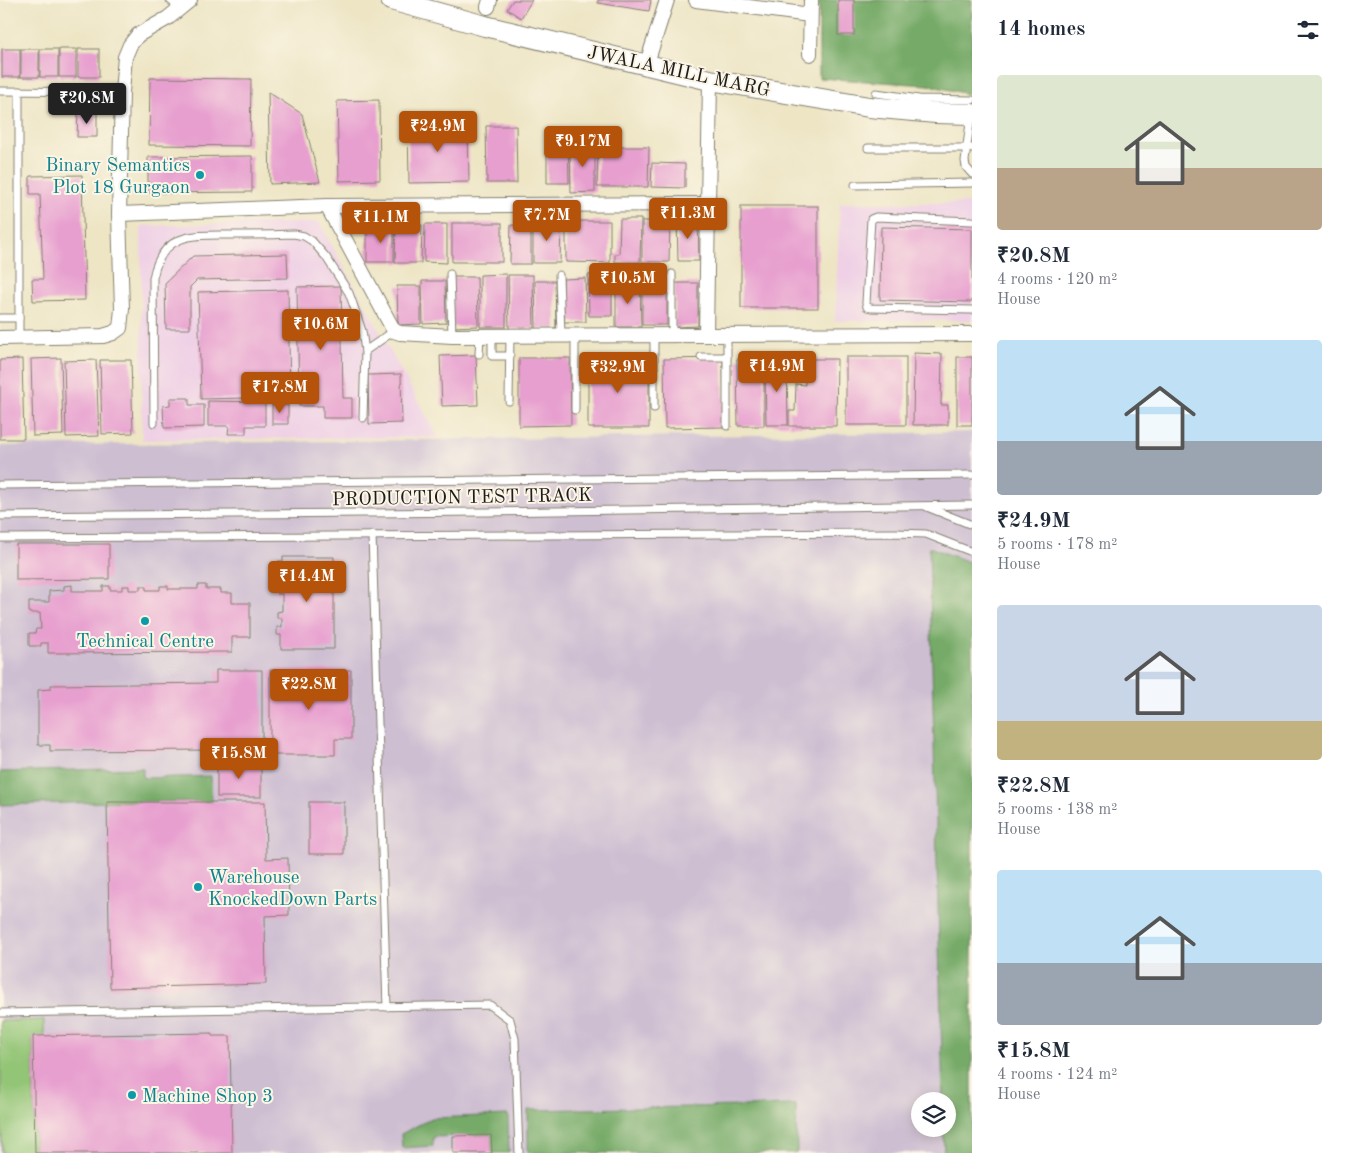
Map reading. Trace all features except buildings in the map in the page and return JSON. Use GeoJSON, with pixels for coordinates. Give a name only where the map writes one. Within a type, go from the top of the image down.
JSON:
{"type":"FeatureCollection","features":[{"type":"Feature","properties":{"kind":"street","name":"JWALA MILL MARG"},"geometry":{"type":"LineString","coordinates":[[391,0],[646,66],[710,80],[869,106],[936,113],[972,109]]}},
{"type":"Feature","properties":{"kind":"street"},"geometry":{"type":"LineString","coordinates":[[646,66],[667,0]]}},
{"type":"Feature","properties":{"kind":"street"},"geometry":{"type":"LineString","coordinates":[[696,0],[810,16]]}},
{"type":"Feature","properties":{"kind":"street"},"geometry":{"type":"LineString","coordinates":[[810,54],[811,0]]}},
{"type":"Feature","properties":{"kind":"street"},"geometry":{"type":"LineString","coordinates":[[0,338],[103,336],[113,333],[120,328],[122,309],[119,214],[122,92],[125,57],[130,44],[138,35],[181,3]]}},
{"type":"Feature","properties":{"kind":"street"},"geometry":{"type":"LineString","coordinates":[[706,335],[710,80]]}},
{"type":"Feature","properties":{"kind":"street"},"geometry":{"type":"LineString","coordinates":[[119,214],[327,206],[709,204]]}},
{"type":"Feature","properties":{"kind":"street"},"geometry":{"type":"LineString","coordinates":[[327,206],[394,331],[408,334],[452,336],[972,334]]}},
{"type":"Feature","properties":{"kind":"lane"},"geometry":{"type":"LineString","coordinates":[[0,91],[122,92]]}},
{"type":"Feature","properties":{"kind":"lane"},"geometry":{"type":"LineString","coordinates":[[19,91],[19,338]]}},
{"type":"Feature","properties":{"kind":"lane"},"geometry":{"type":"LineString","coordinates":[[876,93],[972,109],[969,148],[965,161],[966,167],[972,174]]}},
{"type":"Feature","properties":{"kind":"lane"},"geometry":{"type":"LineString","coordinates":[[868,148],[969,148]]}},
{"type":"Feature","properties":{"kind":"lane"},"geometry":{"type":"LineString","coordinates":[[855,185],[972,183]]}},
{"type":"Feature","properties":{"kind":"lane"},"geometry":{"type":"LineString","coordinates":[[972,221],[876,217],[871,219],[866,303],[867,307],[871,308],[972,310]]}},
{"type":"Feature","properties":{"kind":"lane"},"geometry":{"type":"LineString","coordinates":[[154,423],[153,278],[160,257],[166,249],[187,236],[284,234],[304,236],[312,241],[326,257],[348,293],[362,331],[365,351],[363,418]]}},
{"type":"Feature","properties":{"kind":"lane"},"geometry":{"type":"LineString","coordinates":[[450,274],[452,336]]}},
{"type":"Feature","properties":{"kind":"lane"},"geometry":{"type":"LineString","coordinates":[[559,274],[568,335],[575,410]]}},
{"type":"Feature","properties":{"kind":"lane"},"geometry":{"type":"LineString","coordinates":[[672,274],[672,335]]}},
{"type":"Feature","properties":{"kind":"lane"},"geometry":{"type":"LineString","coordinates":[[0,318],[19,318]]}},
{"type":"Feature","properties":{"kind":"lane"},"geometry":{"type":"LineString","coordinates":[[365,351],[394,331]]}},
{"type":"Feature","properties":{"kind":"lane"},"geometry":{"type":"LineString","coordinates":[[479,354],[486,335]]}},
{"type":"Feature","properties":{"kind":"lane"},"geometry":{"type":"LineString","coordinates":[[486,335],[491,355],[510,356]]}},
{"type":"Feature","properties":{"kind":"lane"},"geometry":{"type":"LineString","coordinates":[[509,401],[510,335]]}},
{"type":"Feature","properties":{"kind":"lane"},"geometry":{"type":"LineString","coordinates":[[654,335],[654,408]]}},
{"type":"Feature","properties":{"kind":"lane"},"geometry":{"type":"LineString","coordinates":[[727,335],[727,426]]}},
{"type":"Feature","properties":{"kind":"lane"},"geometry":{"type":"LineString","coordinates":[[701,357],[727,357]]}},
{"type":"Feature","properties":{"kind":"lane"},"geometry":{"type":"LineString","coordinates":[[0,485],[972,475]]}},
{"type":"Feature","properties":{"kind":"lane","name":"PRODUCTION TEST TRACK"},"geometry":{"type":"LineString","coordinates":[[0,516],[972,505]]}},
{"type":"Feature","properties":{"kind":"lane","name":"PRODUCTION TEST TRACK"},"geometry":{"type":"LineString","coordinates":[[924,506],[972,525]]}},
{"type":"Feature","properties":{"kind":"lane"},"geometry":{"type":"LineString","coordinates":[[0,540],[17,538],[895,532],[926,534],[972,552]]}},
{"type":"Feature","properties":{"kind":"lane"},"geometry":{"type":"LineString","coordinates":[[372,535],[387,1007]]}},
{"type":"Feature","properties":{"kind":"lane"},"geometry":{"type":"LineString","coordinates":[[0,1014],[490,1005],[510,1020],[515,1039],[519,1153]]}},
{"type":"Feature","properties":{"kind":"shaded area"},"geometry":{"type":"Polygon","coordinates":[[[840,203],[972,203],[972,320],[835,321],[840,203]]]}},
{"type":"Feature","properties":{"kind":"shaded area"},"geometry":{"type":"Polygon","coordinates":[[[319,222],[438,437],[142,440],[141,226],[319,222]]]}},
{"type":"Feature","properties":{"kind":"shaded area"},"geometry":{"type":"Polygon","coordinates":[[[972,432],[972,1153],[0,1153],[0,446],[972,432]]]}},
{"type":"Feature","properties":{"kind":"green space"},"geometry":{"type":"Polygon","coordinates":[[[819,0],[972,0],[972,95],[928,85],[819,78],[819,0]]]}},
{"type":"Feature","properties":{"kind":"green space"},"geometry":{"type":"Polygon","coordinates":[[[929,547],[972,563],[972,1153],[944,1153],[943,1137],[956,1137],[956,1092],[943,1092],[929,547]]]}},
{"type":"Feature","properties":{"kind":"green space"},"geometry":{"type":"Polygon","coordinates":[[[143,768],[143,778],[211,776],[212,802],[0,805],[0,772],[143,768]]]}},
{"type":"Feature","properties":{"kind":"green space"},"geometry":{"type":"Polygon","coordinates":[[[44,1020],[44,1036],[33,1037],[35,1153],[2,1153],[0,1021],[44,1020]]]}},
{"type":"Feature","properties":{"kind":"green space"},"geometry":{"type":"Polygon","coordinates":[[[796,1105],[797,1153],[528,1153],[528,1110],[796,1105]]]}},
{"type":"Feature","properties":{"kind":"green space"},"geometry":{"type":"Polygon","coordinates":[[[508,1115],[509,1153],[492,1153],[490,1135],[433,1137],[433,1146],[402,1148],[401,1134],[432,1118],[508,1115]]]}},
{"type":"Feature","properties":{"kind":"place","name":"Binary Semantics Plot 18 Gurgaon"},"geometry":{"type":"Point","coordinates":[200,175]}},
{"type":"Feature","properties":{"kind":"place","name":"Technical Centre"},"geometry":{"type":"Point","coordinates":[145,621]}},
{"type":"Feature","properties":{"kind":"place","name":"Warehouse KnockedDown Parts"},"geometry":{"type":"Point","coordinates":[198,887]}},
{"type":"Feature","properties":{"kind":"place","name":"Machine Shop 3"},"geometry":{"type":"Point","coordinates":[132,1095]}}]}
